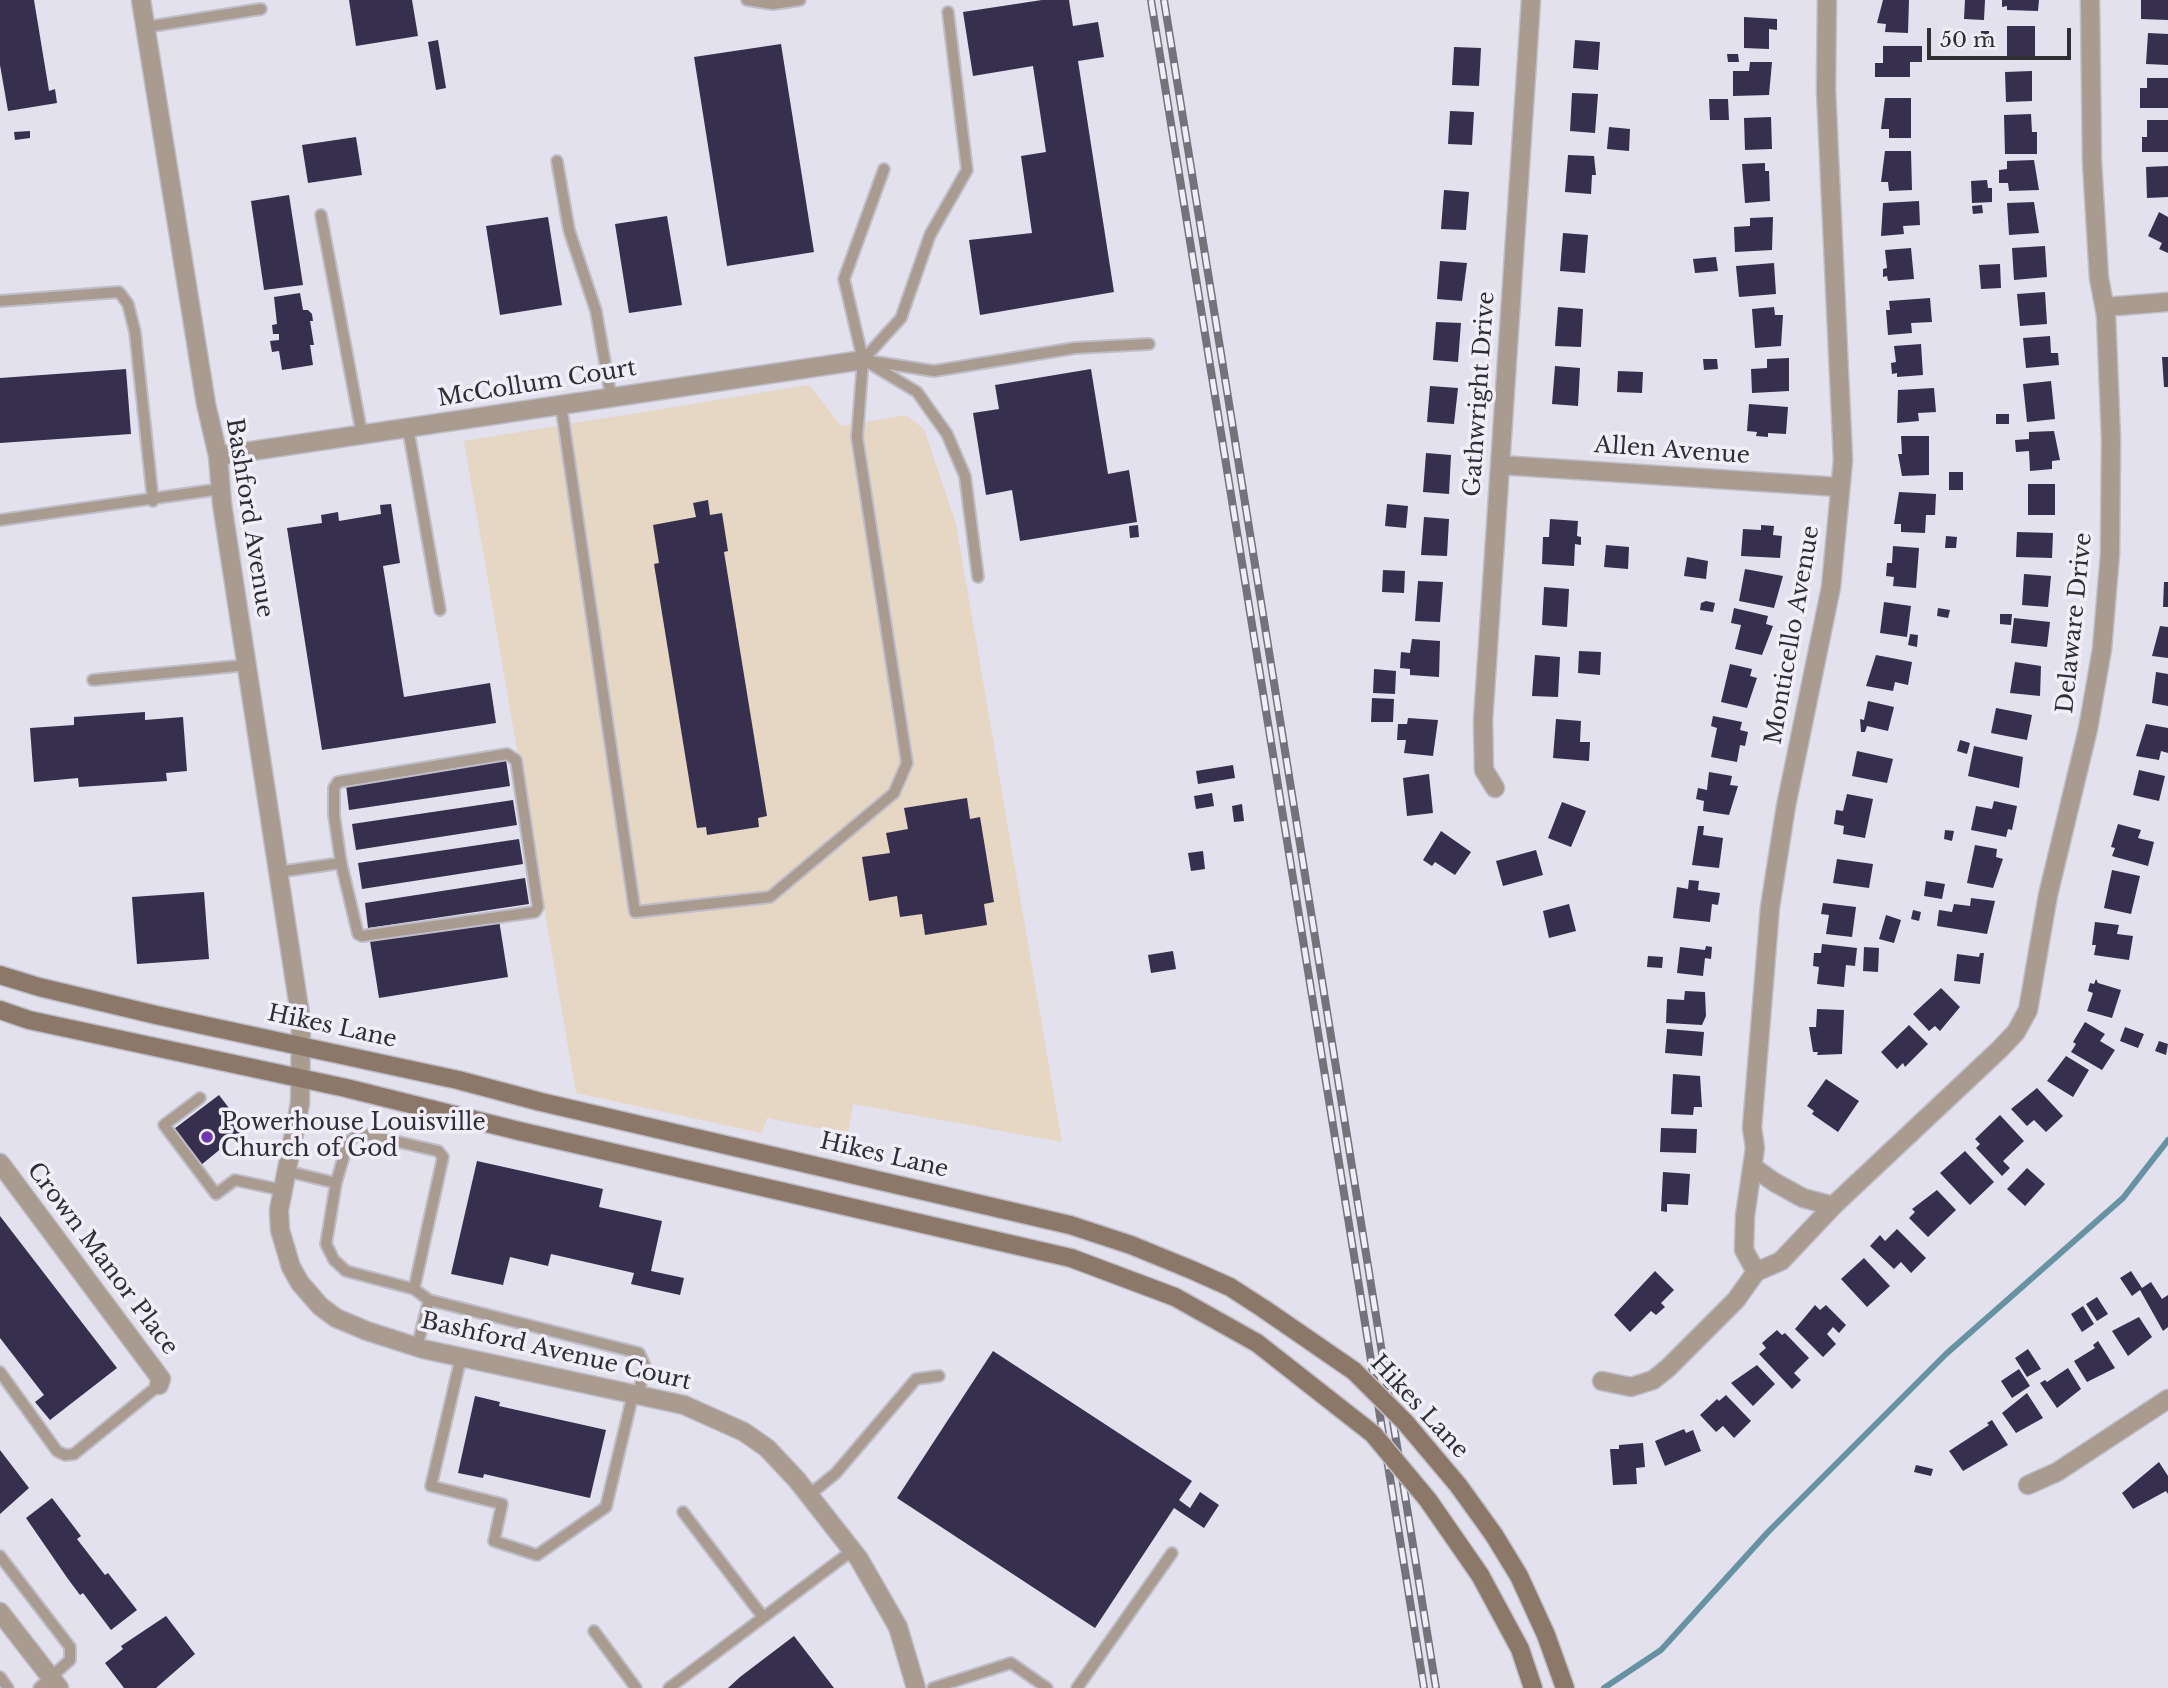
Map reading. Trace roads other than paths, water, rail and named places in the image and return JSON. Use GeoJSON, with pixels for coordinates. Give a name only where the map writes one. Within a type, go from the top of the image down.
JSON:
{"type":"FeatureCollection","features":[{"type":"Feature","properties":{"kind":"street","name":"Bashford Avenue"},"geometry":{"type":"LineString","coordinates":[[141,0],[206,404],[218,456],[220,489],[302,1044]]}},
{"type":"Feature","properties":{"kind":"street","name":"Gathwright Drive"},"geometry":{"type":"LineString","coordinates":[[1496,789],[1484,770],[1481,753],[1531,0]]}},
{"type":"Feature","properties":{"kind":"street","name":"Monticello Avenue"},"geometry":{"type":"LineString","coordinates":[[1756,1272],[1744,1250],[1746,1206],[1753,1167],[1759,1027],[1770,907],[1786,806],[1831,587],[1843,460],[1830,216],[1826,90],[1827,0]]}},
{"type":"Feature","properties":{"kind":"street","name":"Delaware Drive"},"geometry":{"type":"LineString","coordinates":[[1602,1381],[1631,1387],[1653,1380],[1736,1300],[1756,1272],[1781,1261],[1833,1206],[2000,1049],[2015,1032],[2032,999],[2048,895],[2088,729],[2102,649],[2110,541],[2111,439],[2105,307],[2099,278],[2092,162],[2090,0]]}},
{"type":"Feature","properties":{"kind":"street"},"geometry":{"type":"LineString","coordinates":[[2105,307],[2168,302]]}},
{"type":"Feature","properties":{"kind":"street","name":"McCollum Court"},"geometry":{"type":"LineString","coordinates":[[218,456],[863,360]]}},
{"type":"Feature","properties":{"kind":"street","name":"Allen Avenue"},"geometry":{"type":"LineString","coordinates":[[1500,466],[1840,487]]}},
{"type":"Feature","properties":{"kind":"street","name":"Hikes Lane"},"geometry":{"type":"LineString","coordinates":[[0,975],[38,987],[156,1015],[302,1044],[1070,1224],[1230,1287],[1354,1371],[1404,1421],[1458,1485],[1519,1576],[1546,1635],[1564,1688]]}},
{"type":"Feature","properties":{"kind":"street"},"geometry":{"type":"LineString","coordinates":[[0,1010],[29,1020],[300,1078],[1071,1258],[1175,1297],[1257,1343],[1373,1434],[1429,1500],[1479,1575],[1520,1650],[1533,1688]]}},
{"type":"Feature","properties":{"kind":"street","name":"Bashford Avenue Court"},"geometry":{"type":"LineString","coordinates":[[302,1044],[300,1103],[282,1190],[280,1230],[291,1267],[307,1292],[336,1318],[417,1347],[684,1405],[744,1432],[767,1448],[853,1550],[898,1626],[916,1688]]}},
{"type":"Feature","properties":{"kind":"street","name":"Crown Manor Place"},"geometry":{"type":"LineString","coordinates":[[0,1163],[161,1379],[159,1385]]}},
{"type":"Feature","properties":{"kind":"street"},"geometry":{"type":"LineString","coordinates":[[1753,1167],[1804,1198],[1833,1206]]}},
{"type":"Feature","properties":{"kind":"street"},"geometry":{"type":"LineString","coordinates":[[2028,1485],[2057,1472],[2168,1399]]}},
{"type":"Feature","properties":{"kind":"street"},"geometry":{"type":"LineString","coordinates":[[0,1612],[50,1685]]}},
{"type":"Feature","properties":{"kind":"lane"},"geometry":{"type":"LineString","coordinates":[[747,0],[773,5],[800,0]]}},
{"type":"Feature","properties":{"kind":"lane"},"geometry":{"type":"LineString","coordinates":[[146,27],[261,9]]}},
{"type":"Feature","properties":{"kind":"lane"},"geometry":{"type":"LineString","coordinates":[[863,360],[901,318],[930,235],[967,170],[948,12]]}},
{"type":"Feature","properties":{"kind":"lane"},"geometry":{"type":"LineString","coordinates":[[557,161],[569,230],[596,311],[611,397]]}},
{"type":"Feature","properties":{"kind":"lane"},"geometry":{"type":"LineString","coordinates":[[561,405],[635,912],[770,897],[894,793],[907,763],[857,437],[863,360],[844,279],[884,169]]}},
{"type":"Feature","properties":{"kind":"lane"},"geometry":{"type":"LineString","coordinates":[[321,215],[362,435]]}},
{"type":"Feature","properties":{"kind":"lane"},"geometry":{"type":"LineString","coordinates":[[0,302],[119,292],[128,304],[135,332],[153,501]]}},
{"type":"Feature","properties":{"kind":"lane"},"geometry":{"type":"LineString","coordinates":[[863,360],[934,372],[1075,348],[1149,344]]}},
{"type":"Feature","properties":{"kind":"lane"},"geometry":{"type":"LineString","coordinates":[[863,360],[917,392],[947,434],[965,476],[978,577]]}},
{"type":"Feature","properties":{"kind":"lane"},"geometry":{"type":"LineString","coordinates":[[408,428],[440,610]]}},
{"type":"Feature","properties":{"kind":"lane"},"geometry":{"type":"LineString","coordinates":[[0,520],[153,501],[220,489]]}},
{"type":"Feature","properties":{"kind":"lane"},"geometry":{"type":"LineString","coordinates":[[93,680],[247,665]]}},
{"type":"Feature","properties":{"kind":"lane"},"geometry":{"type":"LineString","coordinates":[[507,754],[516,760],[538,907],[536,912],[362,936],[358,934],[341,863],[334,815],[334,788],[338,782],[507,754]]}},
{"type":"Feature","properties":{"kind":"lane"},"geometry":{"type":"LineString","coordinates":[[278,872],[341,863]]}},
{"type":"Feature","properties":{"kind":"lane"},"geometry":{"type":"LineString","coordinates":[[200,1098],[164,1125],[216,1194],[235,1180],[282,1190]]}},
{"type":"Feature","properties":{"kind":"lane"},"geometry":{"type":"LineString","coordinates":[[414,1289],[443,1157],[438,1151],[360,1133],[348,1142],[336,1183],[326,1244],[334,1260],[346,1271],[414,1289],[429,1300],[639,1353],[645,1366],[607,1507],[537,1555],[494,1541],[502,1504],[431,1486],[461,1357]]}},
{"type":"Feature","properties":{"kind":"lane"},"geometry":{"type":"LineString","coordinates":[[286,1171],[336,1183]]}},
{"type":"Feature","properties":{"kind":"lane"},"geometry":{"type":"LineString","coordinates":[[417,1347],[429,1300]]}},
{"type":"Feature","properties":{"kind":"lane"},"geometry":{"type":"LineString","coordinates":[[0,1372],[57,1451],[65,1455],[74,1454],[159,1385]]}},
{"type":"Feature","properties":{"kind":"lane"},"geometry":{"type":"LineString","coordinates":[[809,1495],[836,1474],[907,1387],[916,1379],[939,1377]]}},
{"type":"Feature","properties":{"kind":"lane"},"geometry":{"type":"LineString","coordinates":[[683,1512],[763,1617]]}},
{"type":"Feature","properties":{"kind":"lane"},"geometry":{"type":"LineString","coordinates":[[669,1688],[853,1550]]}},
{"type":"Feature","properties":{"kind":"lane"},"geometry":{"type":"LineString","coordinates":[[1077,1688],[1172,1553]]}},
{"type":"Feature","properties":{"kind":"lane"},"geometry":{"type":"LineString","coordinates":[[0,1556],[70,1647],[70,1660],[50,1685]]}},
{"type":"Feature","properties":{"kind":"lane"},"geometry":{"type":"LineString","coordinates":[[594,1631],[636,1688]]}},
{"type":"Feature","properties":{"kind":"lane"},"geometry":{"type":"LineString","coordinates":[[933,1688],[1011,1662],[1047,1688]]}},
{"type":"Feature","properties":{"kind":"lane"},"geometry":{"type":"LineString","coordinates":[[0,1677],[8,1688]]}},
{"type":"Feature","properties":{"kind":"waterway"},"geometry":{"type":"LineString","coordinates":[[1604,1688],[1661,1650],[1768,1532],[1946,1354],[2123,1198],[2168,1140]]}},
{"type":"Feature","properties":{"kind":"railway"},"geometry":{"type":"LineString","coordinates":[[1151,0],[1424,1688]]}},
{"type":"Feature","properties":{"kind":"railway"},"geometry":{"type":"LineString","coordinates":[[1164,0],[1436,1688]]}},
{"type":"Feature","properties":{"kind":"place","name":"Powerhouse Louisville Church of God"},"geometry":{"type":"Point","coordinates":[207,1137]}}]}
